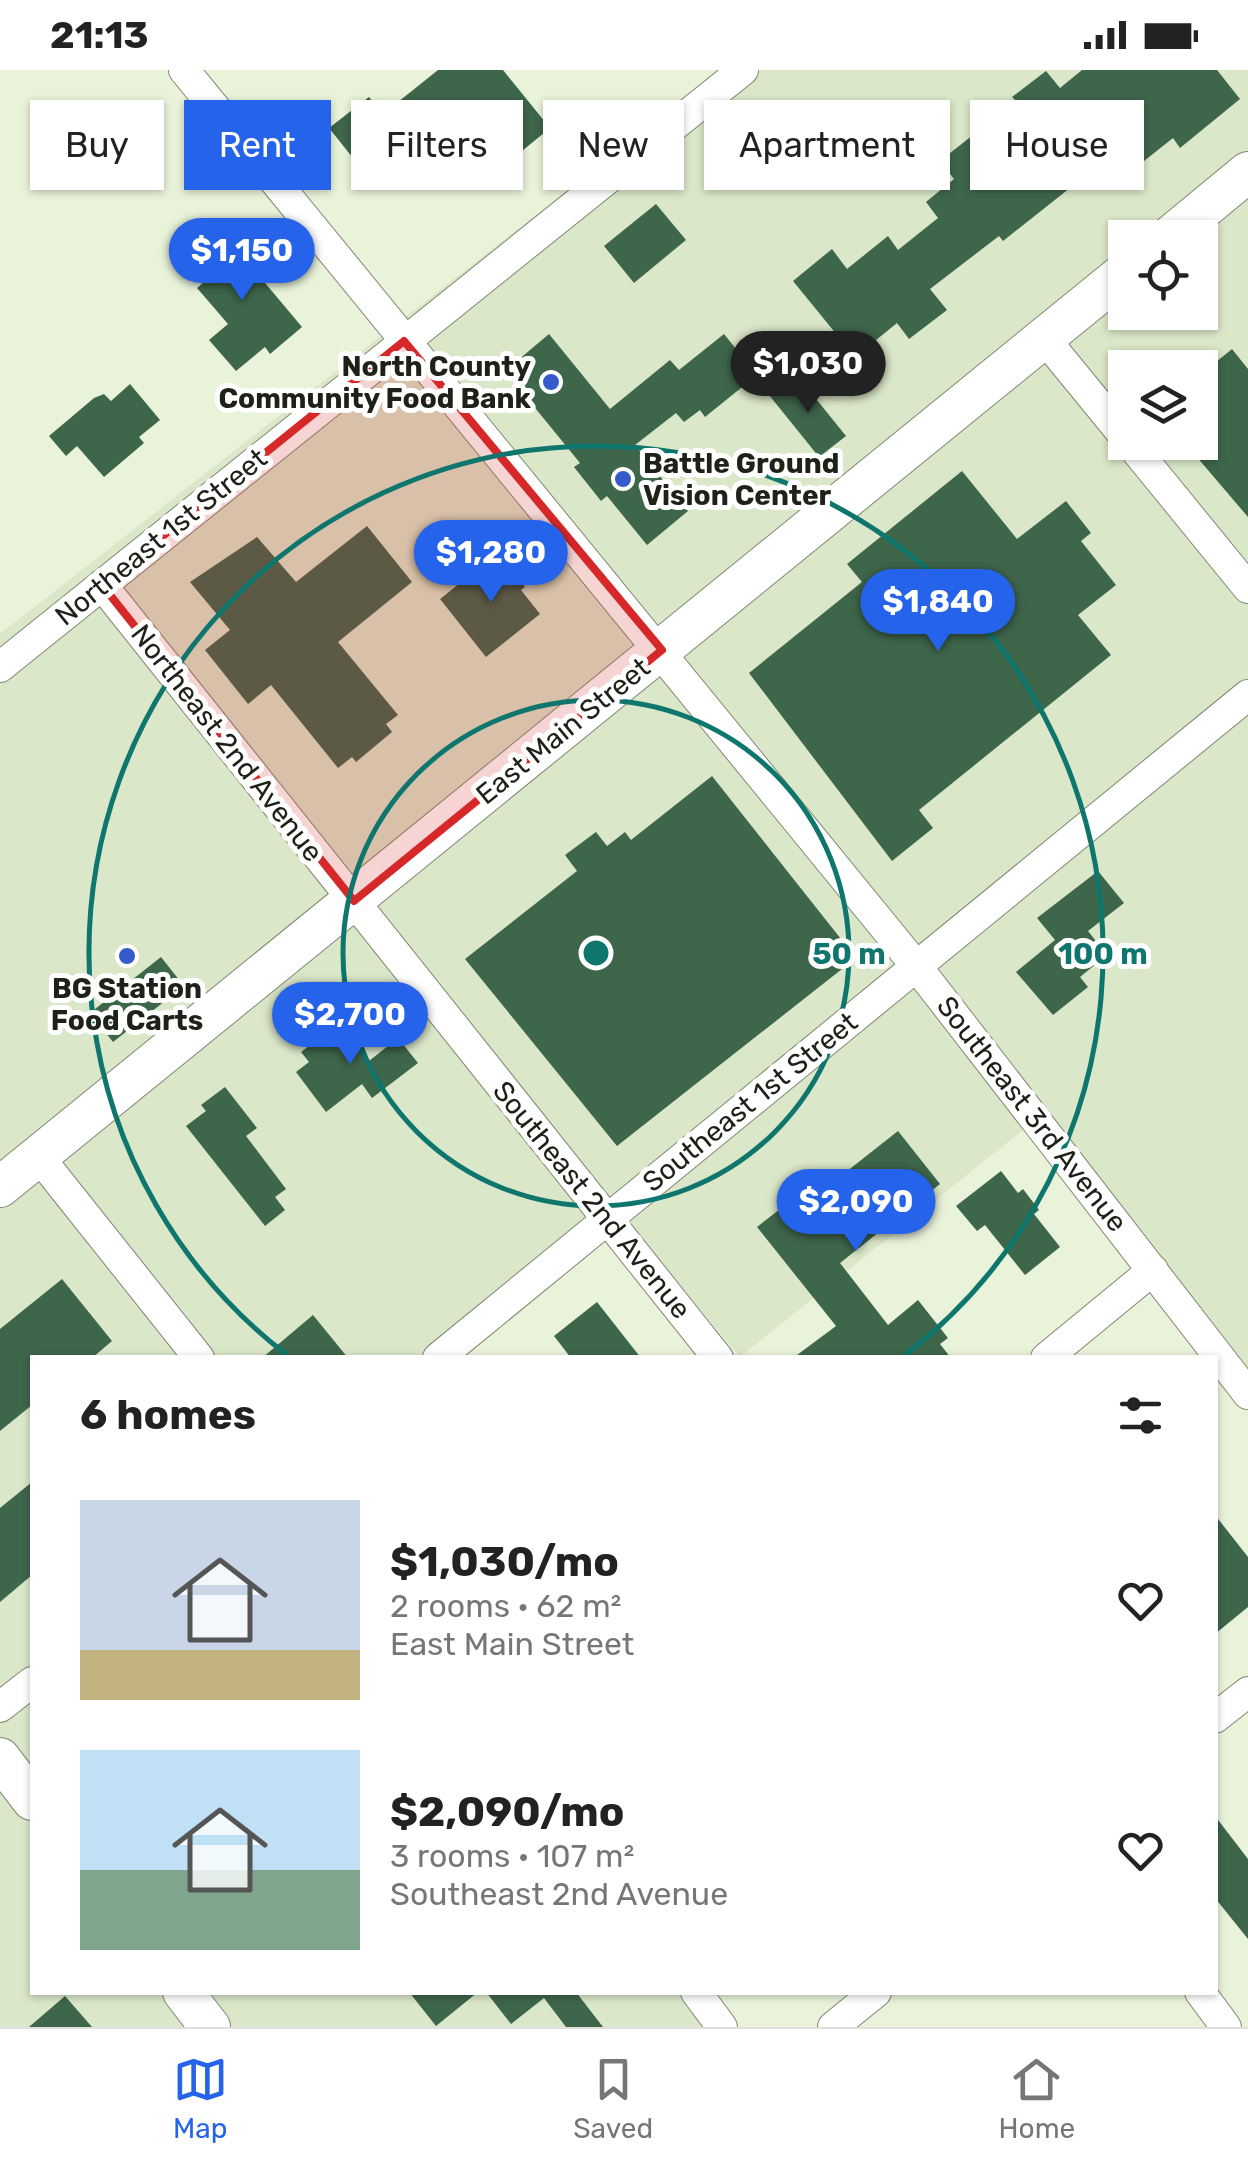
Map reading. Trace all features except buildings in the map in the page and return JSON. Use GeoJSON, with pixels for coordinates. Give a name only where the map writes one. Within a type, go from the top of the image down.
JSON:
{"type":"FeatureCollection","features":[{"type":"Feature","properties":{"kind":"main road"},"geometry":{"type":"LineString","coordinates":[[1190,220],[1248,172]]}},
{"type":"Feature","properties":{"kind":"main road","name":"East Main Street"},"geometry":{"type":"LineString","coordinates":[[0,1187],[1108,286]]}},
{"type":"Feature","properties":{"kind":"main road"},"geometry":{"type":"LineString","coordinates":[[0,1758],[30,1797]]}},
{"type":"Feature","properties":{"kind":"main road"},"geometry":{"type":"LineString","coordinates":[[185,1995],[210,2027]]}},
{"type":"Feature","properties":{"kind":"street","name":"Southeast 3rd Avenue"},"geometry":{"type":"LineString","coordinates":[[184,70],[662,650],[917,967],[1248,1394]]}},
{"type":"Feature","properties":{"kind":"street","name":"Northeast 1st Street"},"geometry":{"type":"LineString","coordinates":[[0,666],[743,70]]}},
{"type":"Feature","properties":{"kind":"street"},"geometry":{"type":"LineString","coordinates":[[1044,338],[1108,417]]}},
{"type":"Feature","properties":{"kind":"street"},"geometry":{"type":"LineString","coordinates":[[1143,460],[1248,588]]}},
{"type":"Feature","properties":{"kind":"street","name":"Northeast 2nd Avenue"},"geometry":{"type":"LineString","coordinates":[[102,584],[354,901]]}},
{"type":"Feature","properties":{"kind":"street","name":"Southeast 1st Street"},"geometry":{"type":"LineString","coordinates":[[442,1355],[610,1220],[642,1187],[1248,695]]}},
{"type":"Feature","properties":{"kind":"street","name":"Southeast 2nd Avenue"},"geometry":{"type":"LineString","coordinates":[[354,901],[716,1355]]}},
{"type":"Feature","properties":{"kind":"street"},"geometry":{"type":"LineString","coordinates":[[39,1157],[197,1355]]}},
{"type":"Feature","properties":{"kind":"street"},"geometry":{"type":"LineString","coordinates":[[1050,1355],[1153,1270]]}},
{"type":"Feature","properties":{"kind":"street"},"geometry":{"type":"LineString","coordinates":[[0,1706],[30,1684]]}},
{"type":"Feature","properties":{"kind":"street"},"geometry":{"type":"LineString","coordinates":[[1218,1716],[1248,1692]]}},
{"type":"Feature","properties":{"kind":"street"},"geometry":{"type":"LineString","coordinates":[[698,1995],[722,2027]]}},
{"type":"Feature","properties":{"kind":"street"},"geometry":{"type":"LineString","coordinates":[[833,2027],[872,1995]]}},
{"type":"Feature","properties":{"kind":"street"},"geometry":{"type":"LineString","coordinates":[[1202,1995],[1226,2027]]}},
{"type":"Feature","properties":{"kind":"highlighted area"},"geometry":{"type":"Polygon","coordinates":[[[404,341],[662,650],[354,901],[102,585],[404,341]]]}},
{"type":"Feature","properties":{"kind":"shaded area"},"geometry":{"type":"Polygon","coordinates":[[[721,70],[1248,70],[1248,1382],[1230,1397],[1218,1381],[1218,1355],[1198,1355],[1024,1129],[742,1355],[738,1355],[627,1220],[456,1355],[30,1355],[30,1995],[691,1995],[715,2027],[0,2027],[0,634],[568,190],[684,190],[683,100],[721,70]]]}},
{"type":"Feature","properties":{"kind":"place","name":"North County Community Food Bank"},"geometry":{"type":"Point","coordinates":[551,382]}},
{"type":"Feature","properties":{"kind":"place","name":"Battle Ground Vision Center"},"geometry":{"type":"Point","coordinates":[623,479]}},
{"type":"Feature","properties":{"kind":"place","name":"BG Station Food Carts"},"geometry":{"type":"Point","coordinates":[127,956]}}]}
